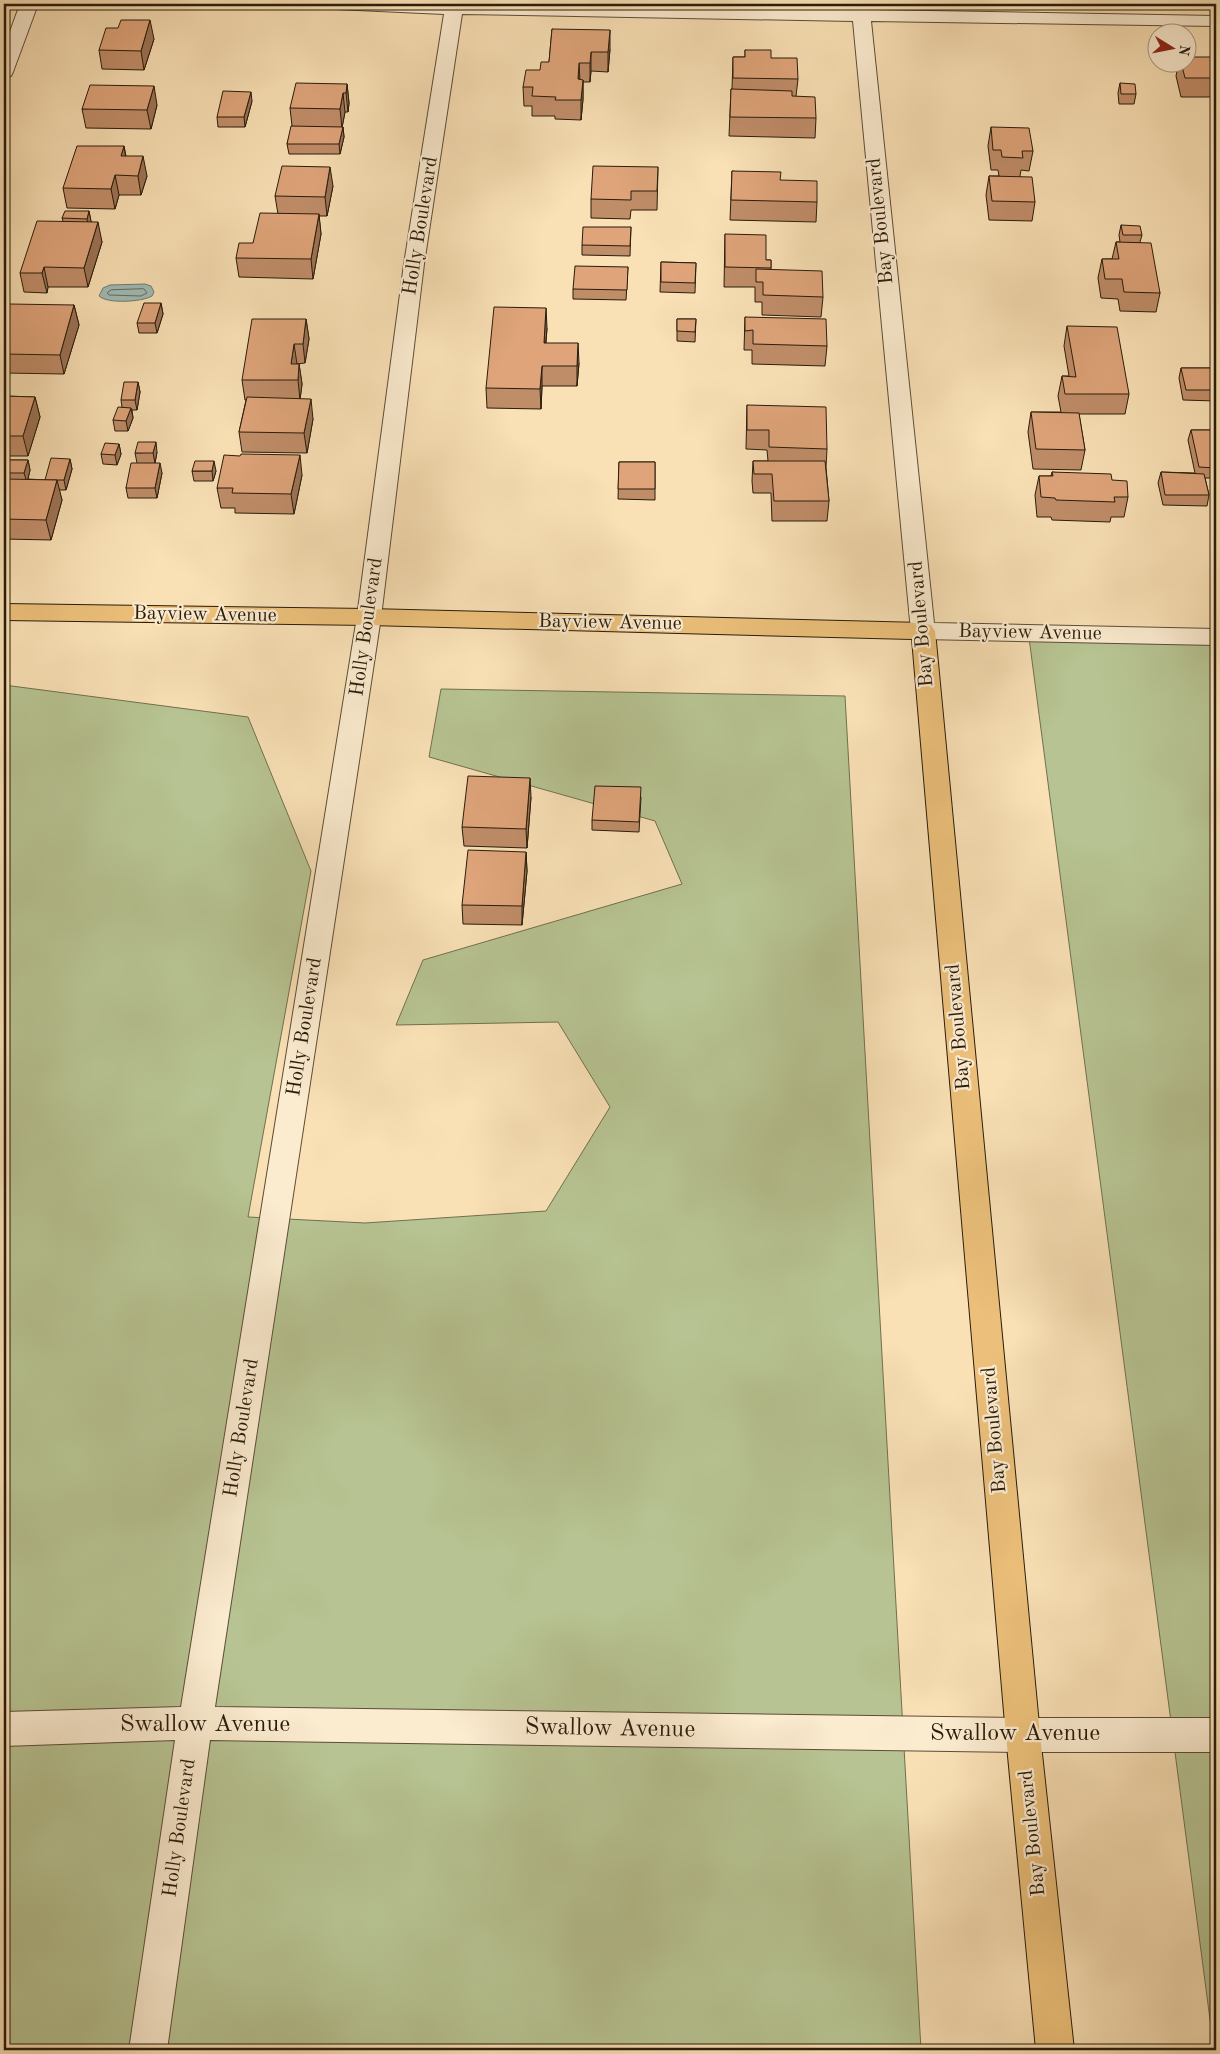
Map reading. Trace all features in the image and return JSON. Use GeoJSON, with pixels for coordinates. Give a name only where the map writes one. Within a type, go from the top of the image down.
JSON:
{"type":"FeatureCollection","features":[{"type":"Feature","properties":{"kind":"main road","name":"Bayview Avenue"},"geometry":{"type":"LineString","coordinates":[[4,612],[369,617],[923,631]]}},
{"type":"Feature","properties":{"kind":"main road","name":"Bay Boulevard"},"geometry":{"type":"LineString","coordinates":[[923,631],[1023,1735],[1055,2050]]}},
{"type":"Feature","properties":{"kind":"street"},"geometry":{"type":"LineString","coordinates":[[4,72],[29,4]]}},
{"type":"Feature","properties":{"kind":"street"},"geometry":{"type":"LineString","coordinates":[[335,4],[860,9],[1216,21]]}},
{"type":"Feature","properties":{"kind":"street","name":"Holly Boulevard"},"geometry":{"type":"LineString","coordinates":[[148,2050],[195,1723],[369,617],[414,264],[454,6]]}},
{"type":"Feature","properties":{"kind":"street","name":"Bay Boulevard"},"geometry":{"type":"LineString","coordinates":[[860,9],[923,631]]}},
{"type":"Feature","properties":{"kind":"street","name":"Bayview Avenue"},"geometry":{"type":"LineString","coordinates":[[923,631],[1216,637]]}},
{"type":"Feature","properties":{"kind":"street","name":"Swallow Avenue"},"geometry":{"type":"LineString","coordinates":[[4,1728],[195,1723],[1023,1735],[1216,1735]]}},
{"type":"Feature","properties":{"kind":"green space"},"geometry":{"type":"Polygon","coordinates":[[[1028,630],[1216,633],[1216,2050],[1214,2050],[1028,630]]]}},
{"type":"Feature","properties":{"kind":"green space"},"geometry":{"type":"Polygon","coordinates":[[[4,685],[248,717],[311,871],[248,1217],[365,1223],[546,1211],[610,1107],[558,1022],[396,1025],[423,960],[682,884],[655,821],[429,757],[441,689],[845,696],[921,2050],[4,2050],[4,685]]]}},
{"type":"Feature","properties":{"kind":"water"},"geometry":{"type":"Polygon","coordinates":[[[145,284],[151,286],[154,292],[152,296],[147,298],[133,301],[117,301],[103,299],[99,296],[103,288],[110,285],[145,284]]]}},
{"type":"Feature","properties":{"kind":"building"},"geometry":{"type":"Polygon","coordinates":[[[121,20],[150,20],[141,51],[99,50],[106,28],[118,28],[121,20]]]}},
{"type":"Feature","properties":{"kind":"building"},"geometry":{"type":"Polygon","coordinates":[[[552,29],[610,30],[608,52],[591,52],[590,63],[579,63],[578,79],[583,80],[581,100],[555,100],[556,97],[532,96],[533,87],[523,87],[526,70],[540,70],[541,62],[549,62],[552,29]]]}},
{"type":"Feature","properties":{"kind":"building"},"geometry":{"type":"Polygon","coordinates":[[[745,50],[771,50],[771,58],[797,58],[798,79],[733,78],[733,57],[745,57],[745,50]]]}},
{"type":"Feature","properties":{"kind":"building"},"geometry":{"type":"Polygon","coordinates":[[[1198,57],[1216,57],[1216,78],[1185,78],[1184,72],[1198,72],[1198,57]]]}},
{"type":"Feature","properties":{"kind":"building"},"geometry":{"type":"Polygon","coordinates":[[[296,83],[347,84],[340,109],[290,108],[296,83]]]}},
{"type":"Feature","properties":{"kind":"building"},"geometry":{"type":"Polygon","coordinates":[[[1120,83],[1135,84],[1136,94],[1121,94],[1120,83]]]}},
{"type":"Feature","properties":{"kind":"building"},"geometry":{"type":"Polygon","coordinates":[[[90,85],[154,86],[147,110],[82,109],[90,85]]]}},
{"type":"Feature","properties":{"kind":"building"},"geometry":{"type":"Polygon","coordinates":[[[731,89],[792,91],[792,96],[815,97],[816,118],[730,117],[731,89]]]}},
{"type":"Feature","properties":{"kind":"building"},"geometry":{"type":"Polygon","coordinates":[[[223,91],[251,92],[244,117],[217,117],[223,91]]]}},
{"type":"Feature","properties":{"kind":"building"},"geometry":{"type":"Polygon","coordinates":[[[291,126],[343,127],[339,144],[287,144],[291,126]]]}},
{"type":"Feature","properties":{"kind":"building"},"geometry":{"type":"Polygon","coordinates":[[[991,127],[1029,128],[1033,151],[1022,151],[1023,158],[1002,157],[1001,150],[993,150],[991,127]]]}},
{"type":"Feature","properties":{"kind":"building"},"geometry":{"type":"Polygon","coordinates":[[[77,146],[124,146],[121,156],[143,156],[138,176],[115,175],[111,189],[63,188],[77,146]]]}},
{"type":"Feature","properties":{"kind":"building"},"geometry":{"type":"Polygon","coordinates":[[[282,166],[330,167],[325,197],[275,196],[282,166]]]}},
{"type":"Feature","properties":{"kind":"building"},"geometry":{"type":"Polygon","coordinates":[[[593,166],[658,167],[657,191],[631,191],[631,200],[591,199],[593,166]]]}},
{"type":"Feature","properties":{"kind":"building"},"geometry":{"type":"Polygon","coordinates":[[[732,171],[781,172],[780,180],[817,181],[817,202],[731,200],[732,171]]]}},
{"type":"Feature","properties":{"kind":"building"},"geometry":{"type":"Polygon","coordinates":[[[989,176],[1032,177],[1035,202],[992,201],[989,176]]]}},
{"type":"Feature","properties":{"kind":"building"},"geometry":{"type":"Polygon","coordinates":[[[65,211],[89,211],[87,219],[62,218],[65,211]]]}},
{"type":"Feature","properties":{"kind":"building"},"geometry":{"type":"Polygon","coordinates":[[[260,213],[319,214],[311,259],[236,258],[239,243],[253,243],[260,213]]]}},
{"type":"Feature","properties":{"kind":"building"},"geometry":{"type":"Polygon","coordinates":[[[37,221],[98,222],[84,268],[44,267],[42,273],[20,273],[37,221]]]}},
{"type":"Feature","properties":{"kind":"building"},"geometry":{"type":"Polygon","coordinates":[[[1121,225],[1140,226],[1142,235],[1123,235],[1121,225]]]}},
{"type":"Feature","properties":{"kind":"building"},"geometry":{"type":"Polygon","coordinates":[[[583,227],[631,227],[630,246],[582,245],[583,227]]]}},
{"type":"Feature","properties":{"kind":"building"},"geometry":{"type":"Polygon","coordinates":[[[725,234],[766,235],[766,260],[771,260],[771,268],[725,267],[725,234]]]}},
{"type":"Feature","properties":{"kind":"building"},"geometry":{"type":"Polygon","coordinates":[[[1116,242],[1151,243],[1160,293],[1124,292],[1122,279],[1105,279],[1102,259],[1119,259],[1116,242]]]}},
{"type":"Feature","properties":{"kind":"building"},"geometry":{"type":"Polygon","coordinates":[[[661,262],[696,263],[695,283],[661,282],[661,262]]]}},
{"type":"Feature","properties":{"kind":"building"},"geometry":{"type":"Polygon","coordinates":[[[575,266],[628,267],[627,290],[573,289],[575,266]]]}},
{"type":"Feature","properties":{"kind":"building"},"geometry":{"type":"Polygon","coordinates":[[[756,269],[822,271],[823,297],[763,295],[763,282],[756,282],[756,269]]]}},
{"type":"Feature","properties":{"kind":"building"},"geometry":{"type":"Polygon","coordinates":[[[144,303],[161,303],[155,323],[137,323],[144,303]]]}},
{"type":"Feature","properties":{"kind":"building"},"geometry":{"type":"Polygon","coordinates":[[[9,304],[74,305],[60,355],[4,354],[4,322],[9,304]]]}},
{"type":"Feature","properties":{"kind":"building"},"geometry":{"type":"Polygon","coordinates":[[[494,307],[546,308],[544,343],[578,343],[577,366],[542,366],[540,389],[486,388],[494,307]]]}},
{"type":"Feature","properties":{"kind":"building"},"geometry":{"type":"Polygon","coordinates":[[[745,317],[826,319],[827,346],[753,344],[753,330],[745,331],[745,317]]]}},
{"type":"Feature","properties":{"kind":"building"},"geometry":{"type":"Polygon","coordinates":[[[252,319],[306,319],[303,344],[294,344],[291,364],[299,364],[298,380],[242,380],[252,319]]]}},
{"type":"Feature","properties":{"kind":"building"},"geometry":{"type":"Polygon","coordinates":[[[677,319],[696,319],[695,332],[677,331],[677,319]]]}},
{"type":"Feature","properties":{"kind":"building"},"geometry":{"type":"Polygon","coordinates":[[[1067,326],[1117,327],[1129,394],[1065,394],[1062,376],[1076,377],[1067,326]]]}},
{"type":"Feature","properties":{"kind":"building"},"geometry":{"type":"Polygon","coordinates":[[[1181,368],[1216,368],[1216,390],[1186,390],[1181,368]]]}},
{"type":"Feature","properties":{"kind":"building"},"geometry":{"type":"Polygon","coordinates":[[[124,382],[138,382],[135,400],[121,400],[124,382]]]}},
{"type":"Feature","properties":{"kind":"building"},"geometry":{"type":"Polygon","coordinates":[[[4,396],[35,397],[23,436],[4,436],[4,396]]]}},
{"type":"Feature","properties":{"kind":"building"},"geometry":{"type":"Polygon","coordinates":[[[247,397],[311,399],[304,433],[239,432],[247,397]]]}},
{"type":"Feature","properties":{"kind":"building"},"geometry":{"type":"Polygon","coordinates":[[[747,405],[826,407],[827,449],[769,447],[769,430],[747,430],[747,405]]]}},
{"type":"Feature","properties":{"kind":"building"},"geometry":{"type":"Polygon","coordinates":[[[118,407],[131,408],[126,421],[113,420],[118,407]]]}},
{"type":"Feature","properties":{"kind":"building"},"geometry":{"type":"Polygon","coordinates":[[[1031,412],[1079,413],[1085,450],[1036,449],[1031,412]]]}},
{"type":"Feature","properties":{"kind":"building"},"geometry":{"type":"Polygon","coordinates":[[[1191,430],[1216,430],[1216,468],[1199,467],[1191,430]]]}},
{"type":"Feature","properties":{"kind":"building"},"geometry":{"type":"Polygon","coordinates":[[[138,442],[156,442],[153,453],[135,453],[138,442]]]}},
{"type":"Feature","properties":{"kind":"building"},"geometry":{"type":"Polygon","coordinates":[[[105,443],[119,444],[115,455],[101,454],[105,443]]]}},
{"type":"Feature","properties":{"kind":"building"},"geometry":{"type":"Polygon","coordinates":[[[241,454],[300,455],[291,494],[232,493],[233,488],[217,488],[224,455],[240,456],[241,454]]]}},
{"type":"Feature","properties":{"kind":"building"},"geometry":{"type":"Polygon","coordinates":[[[51,458],[70,459],[64,480],[45,480],[51,458]]]}},
{"type":"Feature","properties":{"kind":"building"},"geometry":{"type":"Polygon","coordinates":[[[4,460],[28,460],[24,473],[4,473],[4,460]]]}},
{"type":"Feature","properties":{"kind":"building"},"geometry":{"type":"Polygon","coordinates":[[[195,461],[214,461],[212,471],[192,471],[195,461]]]}},
{"type":"Feature","properties":{"kind":"building"},"geometry":{"type":"Polygon","coordinates":[[[753,461],[825,461],[829,501],[774,501],[772,474],[754,474],[753,461]]]}},
{"type":"Feature","properties":{"kind":"building"},"geometry":{"type":"Polygon","coordinates":[[[619,462],[655,462],[655,489],[618,489],[619,462]]]}},
{"type":"Feature","properties":{"kind":"building"},"geometry":{"type":"Polygon","coordinates":[[[131,463],[160,463],[155,488],[126,488],[131,463]]]}},
{"type":"Feature","properties":{"kind":"building"},"geometry":{"type":"Polygon","coordinates":[[[1052,472],[1111,474],[1112,480],[1127,481],[1128,497],[1114,497],[1115,502],[1056,500],[1055,498],[1041,497],[1039,476],[1053,476],[1052,472]]]}},
{"type":"Feature","properties":{"kind":"building"},"geometry":{"type":"Polygon","coordinates":[[[1161,472],[1204,474],[1209,495],[1165,495],[1161,472]]]}},
{"type":"Feature","properties":{"kind":"building"},"geometry":{"type":"Polygon","coordinates":[[[4,479],[57,480],[46,520],[4,519],[4,479]]]}},
{"type":"Feature","properties":{"kind":"building"},"geometry":{"type":"Polygon","coordinates":[[[468,776],[530,778],[526,829],[462,827],[468,776]]]}},
{"type":"Feature","properties":{"kind":"building"},"geometry":{"type":"Polygon","coordinates":[[[595,786],[641,787],[639,822],[592,820],[595,786]]]}},
{"type":"Feature","properties":{"kind":"building"},"geometry":{"type":"Polygon","coordinates":[[[468,850],[526,852],[522,906],[462,905],[468,850]]]}}]}
